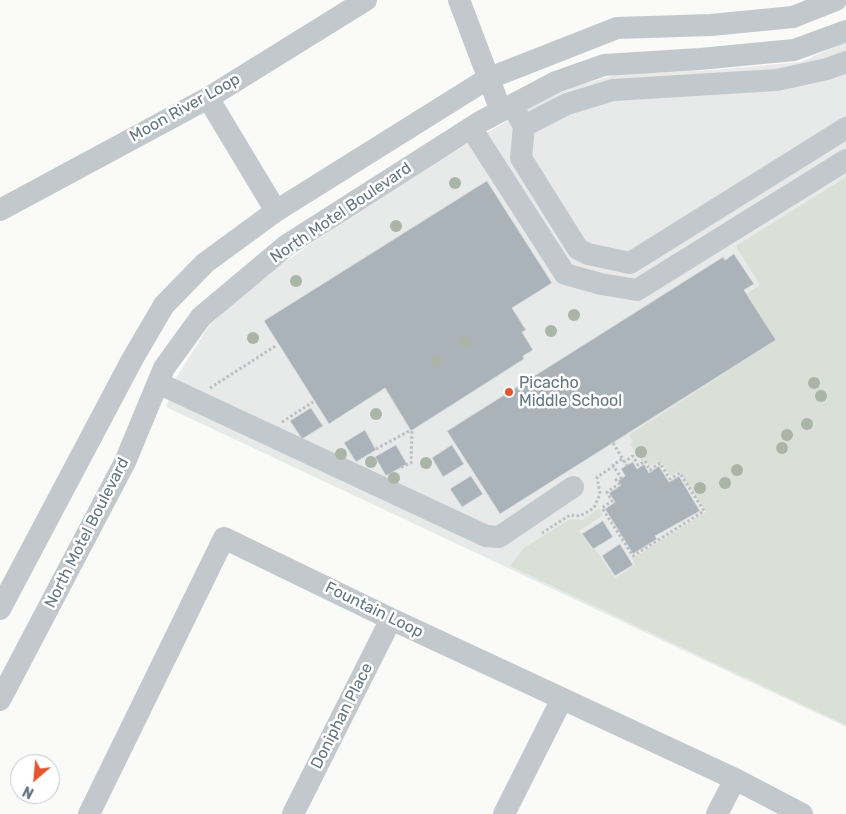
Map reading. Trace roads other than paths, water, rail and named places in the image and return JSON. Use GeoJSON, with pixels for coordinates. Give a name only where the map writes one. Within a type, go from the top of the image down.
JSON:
{"type":"FeatureCollection","features":[{"type":"Feature","properties":{"kind":"street","name":"Moon River Loop"},"geometry":{"type":"LineString","coordinates":[[0,210],[208,98],[366,0]]}},
{"type":"Feature","properties":{"kind":"street"},"geometry":{"type":"LineString","coordinates":[[459,0],[487,79],[507,108],[524,126],[521,158],[578,249],[588,254],[630,263],[846,128]]}},
{"type":"Feature","properties":{"kind":"street"},"geometry":{"type":"LineString","coordinates":[[838,0],[846,6]]}},
{"type":"Feature","properties":{"kind":"street","name":"North Motel Boulevard"},"geometry":{"type":"LineString","coordinates":[[0,609],[132,358],[164,305],[205,263],[276,211],[487,79],[617,28],[711,25],[794,17],[838,0]]}},
{"type":"Feature","properties":{"kind":"street","name":"North Motel Boulevard"},"geometry":{"type":"LineString","coordinates":[[0,700],[125,462],[164,368],[201,317],[287,245],[470,128],[556,82],[604,65],[700,59],[794,50],[846,31]]}},
{"type":"Feature","properties":{"kind":"street"},"geometry":{"type":"LineString","coordinates":[[524,126],[567,104],[613,90],[777,80],[827,70],[846,62]]}},
{"type":"Feature","properties":{"kind":"street"},"geometry":{"type":"LineString","coordinates":[[208,98],[276,211]]}},
{"type":"Feature","properties":{"kind":"street"},"geometry":{"type":"LineString","coordinates":[[470,128],[565,274],[601,284],[637,290],[846,160]]}},
{"type":"Feature","properties":{"kind":"street"},"geometry":{"type":"LineString","coordinates":[[158,383],[486,536],[499,537],[573,487]]}},
{"type":"Feature","properties":{"kind":"street","name":"Fountain Loop"},"geometry":{"type":"LineString","coordinates":[[89,814],[224,538],[735,779],[802,814]]}},
{"type":"Feature","properties":{"kind":"street","name":"Doniphan Place"},"geometry":{"type":"LineString","coordinates":[[293,814],[391,618]]}},
{"type":"Feature","properties":{"kind":"street"},"geometry":{"type":"LineString","coordinates":[[504,814],[562,699]]}},
{"type":"Feature","properties":{"kind":"street"},"geometry":{"type":"LineString","coordinates":[[717,814],[735,779]]}},
{"type":"Feature","properties":{"kind":"place","name":"Picacho Middle School"},"geometry":{"type":"Point","coordinates":[509,392]}}]}
